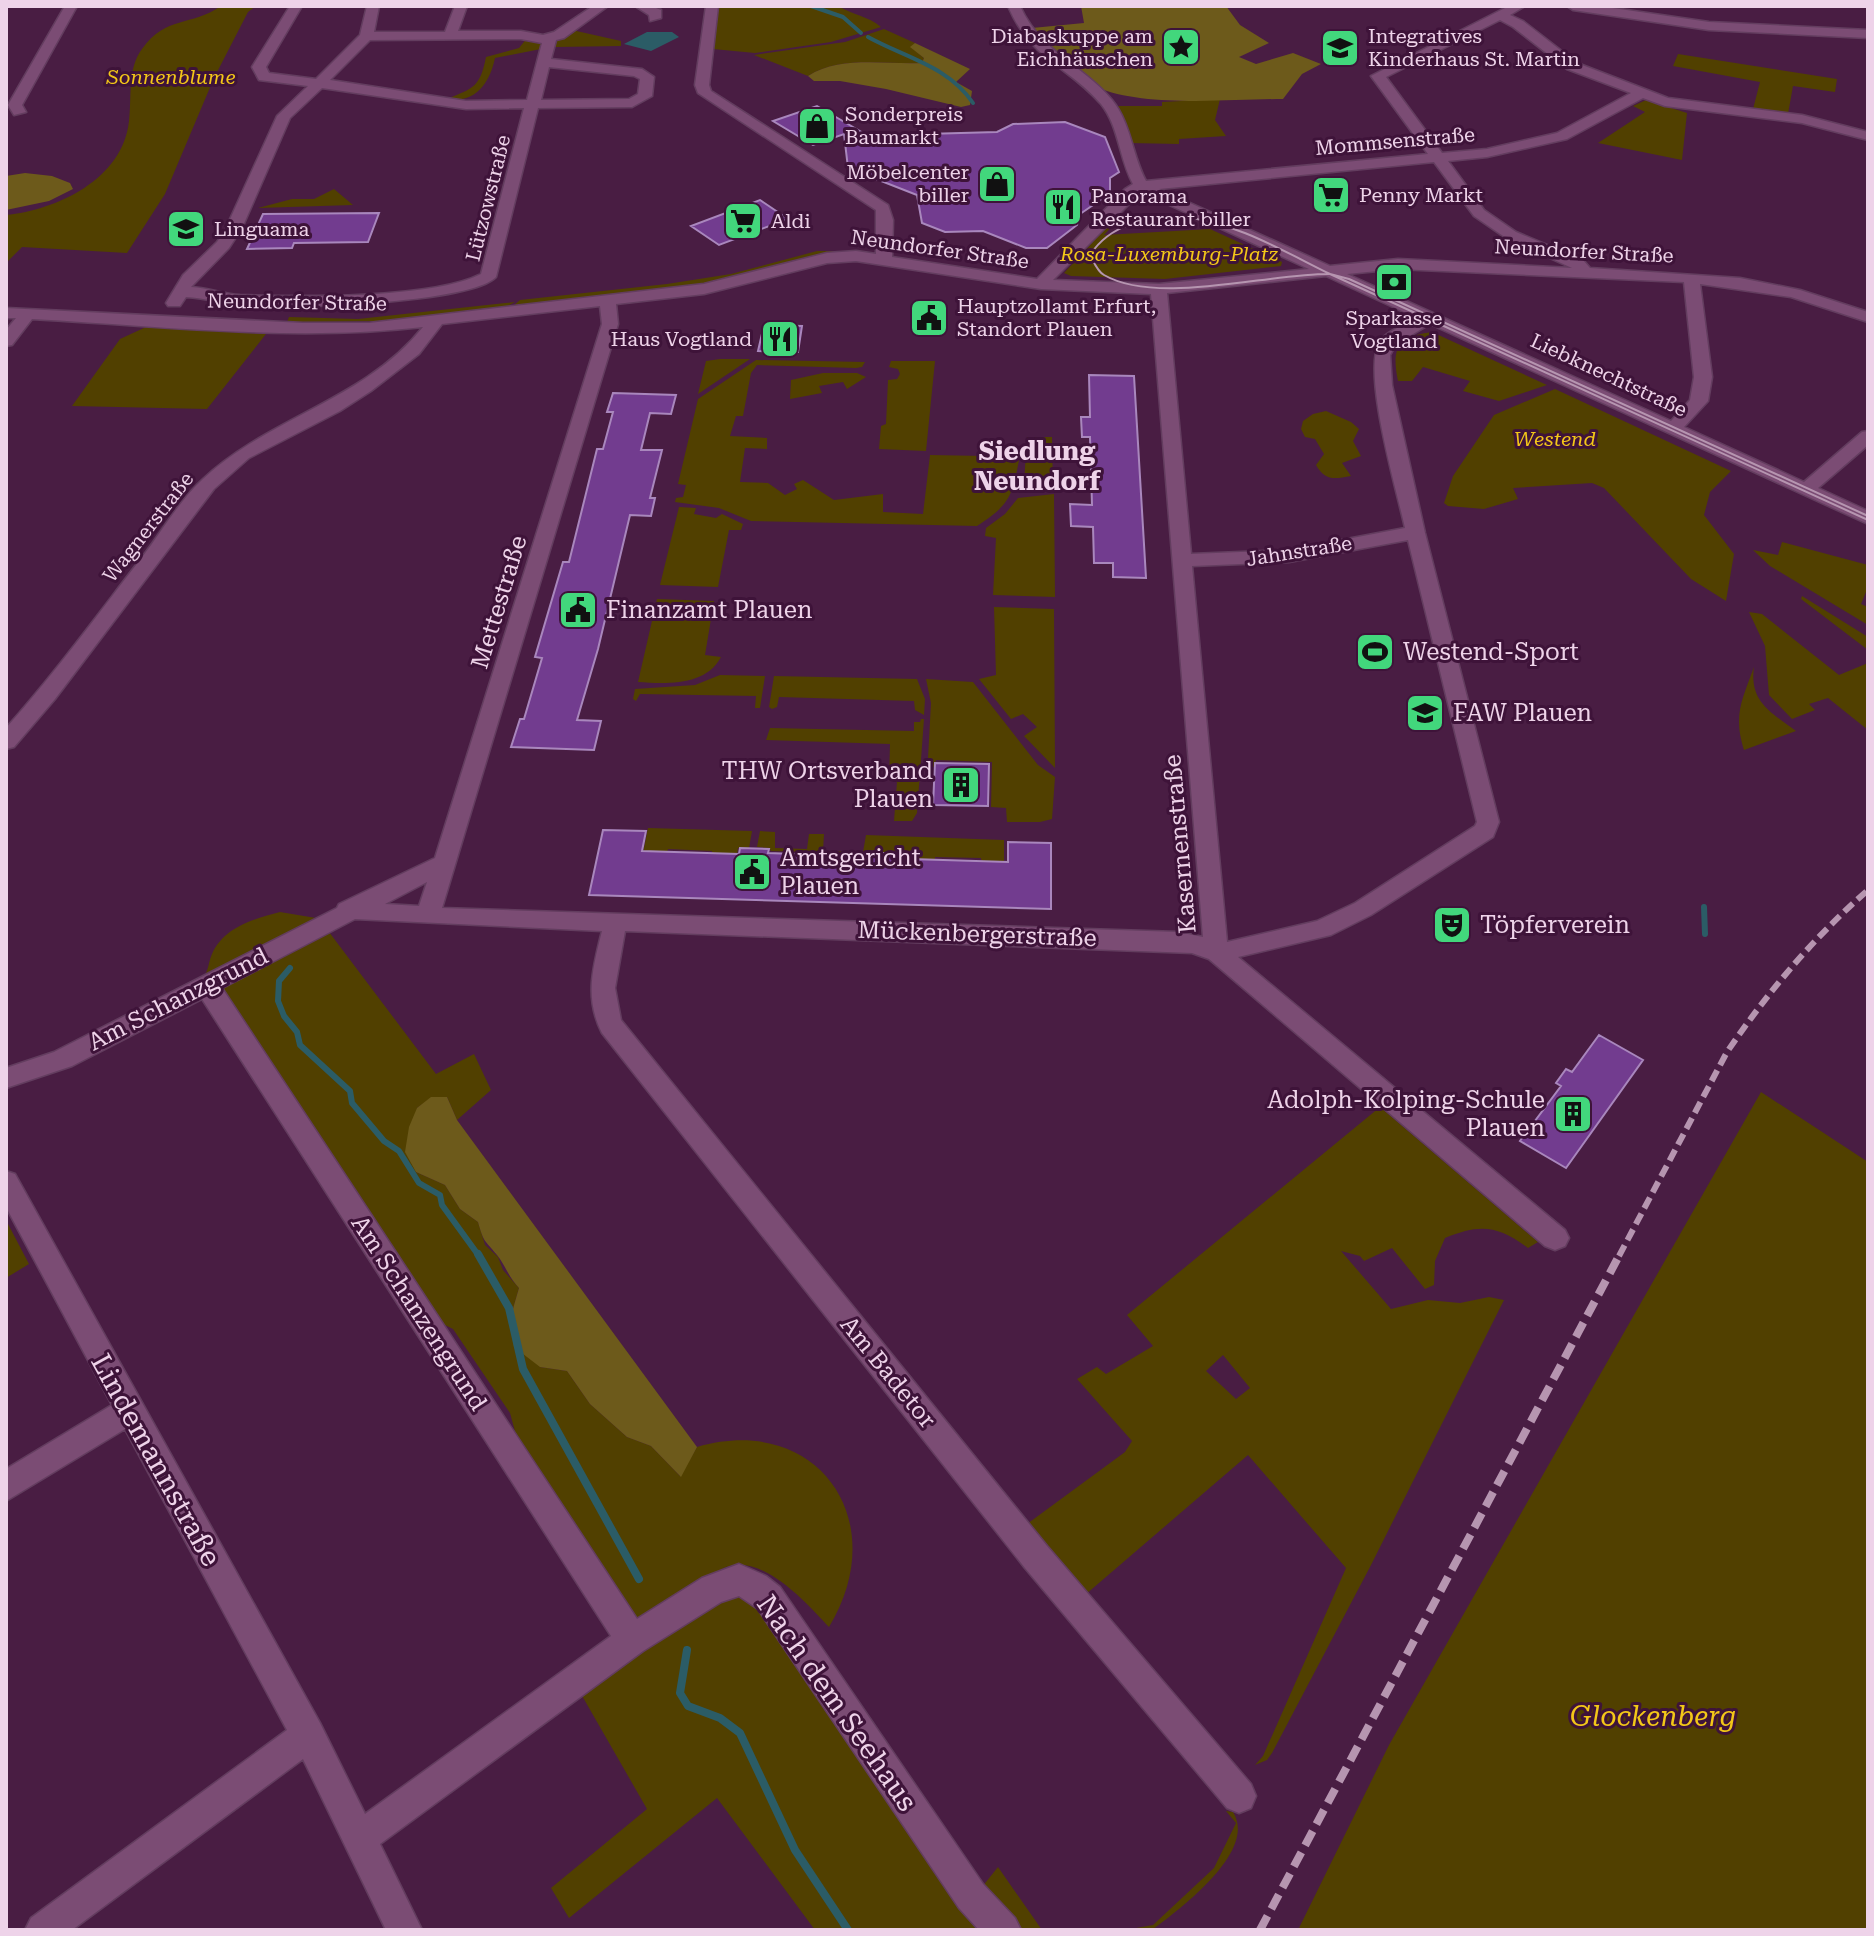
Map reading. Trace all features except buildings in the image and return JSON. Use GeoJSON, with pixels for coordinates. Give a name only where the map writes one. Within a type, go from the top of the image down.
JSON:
{"type":"FeatureCollection","features":[{"type":"Feature","properties":{"kind":"street"},"geometry":{"type":"LineString","coordinates":[[19,112],[15,105],[71,6]]}},
{"type":"Feature","properties":{"kind":"street","name":"Lützowstraße"},"geometry":{"type":"LineString","coordinates":[[296,6],[259,67],[260,73],[275,79],[466,105],[632,103],[645,96],[647,77],[643,74],[652,55]]}},
{"type":"Feature","properties":{"kind":"street"},"geometry":{"type":"LineString","coordinates":[[163,321],[189,278],[223,245],[234,228],[284,116],[315,83],[348,58],[366,36],[373,6]]}},
{"type":"Feature","properties":{"kind":"street"},"geometry":{"type":"LineString","coordinates":[[450,35],[461,6]]}},
{"type":"Feature","properties":{"kind":"street"},"geometry":{"type":"LineString","coordinates":[[366,36],[548,39],[602,6]]}},
{"type":"Feature","properties":{"kind":"street"},"geometry":{"type":"LineString","coordinates":[[641,6],[656,13],[655,18]]}},
{"type":"Feature","properties":{"kind":"street"},"geometry":{"type":"LineString","coordinates":[[712,6],[702,85],[705,93],[883,208],[886,218],[884,259]]}},
{"type":"Feature","properties":{"kind":"street"},"geometry":{"type":"LineString","coordinates":[[1014,6],[1027,35],[1042,51],[1104,100],[1114,115],[1141,186],[1331,273]]}},
{"type":"Feature","properties":{"kind":"street"},"geometry":{"type":"LineString","coordinates":[[1519,6],[1378,76],[1486,220],[1511,235],[1577,263],[1585,273]]}},
{"type":"Feature","properties":{"kind":"street"},"geometry":{"type":"LineString","coordinates":[[1573,6],[1709,26],[1868,34]]}},
{"type":"Feature","properties":{"kind":"street"},"geometry":{"type":"LineString","coordinates":[[1501,16],[1518,24],[1572,66],[1640,94],[1678,106],[1802,119],[1868,136]]}},
{"type":"Feature","properties":{"kind":"street","name":"Lützowstraße"},"geometry":{"type":"LineString","coordinates":[[181,292],[212,293],[235,300],[411,296],[473,287],[483,282],[488,277],[548,39]]}},
{"type":"Feature","properties":{"kind":"street"},"geometry":{"type":"LineString","coordinates":[[544,62],[643,74]]}},
{"type":"Feature","properties":{"kind":"street","name":"Mommsenstraße"},"geometry":{"type":"LineString","coordinates":[[1141,186],[1487,153],[1562,136],[1640,94]]}},
{"type":"Feature","properties":{"kind":"street"},"geometry":{"type":"LineString","coordinates":[[1041,284],[1119,203],[1141,186]]}},
{"type":"Feature","properties":{"kind":"street","name":"Neundorfer Straße"},"geometry":{"type":"LineString","coordinates":[[6,313],[348,329],[435,322],[704,289],[827,258],[884,259],[1041,284],[1159,289],[1408,264],[1691,278],[1794,293],[1868,317]]}},
{"type":"Feature","properties":{"kind":"street","name":"Liebknechtstraße"},"geometry":{"type":"LineString","coordinates":[[1331,273],[1868,518]]}},
{"type":"Feature","properties":{"kind":"street"},"geometry":{"type":"LineString","coordinates":[[1673,429],[1699,401],[1703,377],[1691,278]]}},
{"type":"Feature","properties":{"kind":"street","name":"Kasernenstraße"},"geometry":{"type":"LineString","coordinates":[[1159,289],[1211,917],[1217,953],[1555,1238]]}},
{"type":"Feature","properties":{"kind":"street","name":"Mettestraße"},"geometry":{"type":"LineString","coordinates":[[428,916],[610,324],[607,302]]}},
{"type":"Feature","properties":{"kind":"street"},"geometry":{"type":"LineString","coordinates":[[6,341],[28,314]]}},
{"type":"Feature","properties":{"kind":"street"},"geometry":{"type":"LineString","coordinates":[[1217,953],[1323,929],[1363,909],[1485,831],[1488,822],[1416,533],[1383,385],[1382,355],[1389,341],[1430,317]]}},
{"type":"Feature","properties":{"kind":"street","name":"Wagnerstraße"},"geometry":{"type":"LineString","coordinates":[[6,742],[48,694],[207,485],[243,454],[334,407],[365,387],[413,350],[435,322]]}},
{"type":"Feature","properties":{"kind":"street"},"geometry":{"type":"LineString","coordinates":[[1805,490],[1868,436]]}},
{"type":"Feature","properties":{"kind":"street","name":"Jahnstraße"},"geometry":{"type":"LineString","coordinates":[[1182,560],[1221,562],[1283,557],[1383,536],[1416,533]]}},
{"type":"Feature","properties":{"kind":"street","name":"Am Schanzgrund"},"geometry":{"type":"LineString","coordinates":[[6,1078],[63,1059],[347,910],[444,863]]}},
{"type":"Feature","properties":{"kind":"street"},"geometry":{"type":"LineString","coordinates":[[347,910],[428,916]]}},
{"type":"Feature","properties":{"kind":"street","name":"Mückenbergerstraße"},"geometry":{"type":"LineString","coordinates":[[428,916],[1178,941],[1196,944],[1217,953]]}},
{"type":"Feature","properties":{"kind":"street","name":"Am Badetor"},"geometry":{"type":"LineString","coordinates":[[616,921],[600,996],[603,1013],[611,1026],[1036,1557],[1239,1796]]}},
{"type":"Feature","properties":{"kind":"street","name":"Am Schanzengrund"},"geometry":{"type":"LineString","coordinates":[[207,986],[632,1640]]}},
{"type":"Feature","properties":{"kind":"street","name":"Lindemannstraße"},"geometry":{"type":"LineString","coordinates":[[6,1182],[308,1735],[361,1837],[404,1930]]}},
{"type":"Feature","properties":{"kind":"street"},"geometry":{"type":"LineString","coordinates":[[6,1486],[129,1411]]}},
{"type":"Feature","properties":{"kind":"street","name":"Nach dem Seehaus"},"geometry":{"type":"LineString","coordinates":[[361,1837],[632,1640],[713,1589],[739,1580],[769,1598],[971,1896],[1003,1930]]}},
{"type":"Feature","properties":{"kind":"street"},"geometry":{"type":"LineString","coordinates":[[43,1930],[308,1735]]}},
{"type":"Feature","properties":{"kind":"green space","name":"Sonnenblume"},"geometry":{"type":"Polygon","coordinates":[[[221,6],[256,6],[248,12],[214,78],[165,194],[127,253],[22,247],[6,263],[6,215],[26,212],[66,198],[101,175],[114,159],[124,141],[129,121],[134,65],[151,38],[170,26],[221,6]]]}},
{"type":"Feature","properties":{"kind":"green space"},"geometry":{"type":"Polygon","coordinates":[[[718,6],[838,6],[881,27],[831,42],[755,53],[713,49],[718,6]]]}},
{"type":"Feature","properties":{"kind":"green space"},"geometry":{"type":"Polygon","coordinates":[[[884,29],[915,43],[911,47],[924,58],[922,63],[849,63],[821,69],[808,76],[754,55],[845,42],[884,29]]]}},
{"type":"Feature","properties":{"kind":"green space"},"geometry":{"type":"Polygon","coordinates":[[[572,30],[621,41],[621,46],[555,47],[557,41],[572,30]]]}},
{"type":"Feature","properties":{"kind":"green space"},"geometry":{"type":"Polygon","coordinates":[[[527,38],[544,43],[541,49],[495,58],[485,83],[474,95],[457,100],[447,99],[464,92],[478,81],[486,57],[519,48],[527,38]]]}},
{"type":"Feature","properties":{"kind":"green space"},"geometry":{"type":"Polygon","coordinates":[[[1678,54],[1837,79],[1835,92],[1793,86],[1788,114],[1753,109],[1760,82],[1673,66],[1678,54]]]}},
{"type":"Feature","properties":{"kind":"green space"},"geometry":{"type":"Polygon","coordinates":[[[1220,99],[1215,120],[1226,136],[1179,139],[1179,144],[1129,143],[1113,106],[1162,106],[1162,102],[1220,99]]]}},
{"type":"Feature","properties":{"kind":"green space"},"geometry":{"type":"Polygon","coordinates":[[[1646,100],[1687,113],[1682,160],[1598,143],[1645,112],[1633,106],[1646,100]]]}},
{"type":"Feature","properties":{"kind":"green space"},"geometry":{"type":"Polygon","coordinates":[[[334,189],[353,205],[258,208],[292,199],[314,199],[334,189]]]}},
{"type":"Feature","properties":{"kind":"green space","name":"Rosa-Luxemburg-Platz"},"geometry":{"type":"Polygon","coordinates":[[[1115,218],[1119,219],[1104,235],[1210,229],[1258,251],[1249,256],[1262,262],[1271,257],[1282,262],[1281,266],[1165,279],[1071,276],[1064,273],[1115,218]]]}},
{"type":"Feature","properties":{"kind":"green space"},"geometry":{"type":"Polygon","coordinates":[[[817,251],[856,251],[810,256],[698,285],[512,307],[520,300],[731,274],[817,251]]]}},
{"type":"Feature","properties":{"kind":"green space"},"geometry":{"type":"Polygon","coordinates":[[[515,302],[504,308],[383,321],[287,322],[289,317],[358,319],[515,302]]]}},
{"type":"Feature","properties":{"kind":"green space"},"geometry":{"type":"Polygon","coordinates":[[[146,327],[266,334],[207,409],[72,406],[120,339],[146,327]]]}},
{"type":"Feature","properties":{"kind":"green space"},"geometry":{"type":"Polygon","coordinates":[[[1432,332],[1547,385],[1499,401],[1463,391],[1470,381],[1423,367],[1412,381],[1398,381],[1396,360],[1400,346],[1411,337],[1432,332]]]}},
{"type":"Feature","properties":{"kind":"green space"},"geometry":{"type":"Polygon","coordinates":[[[750,359],[698,394],[706,361],[750,359]]]}},
{"type":"Feature","properties":{"kind":"green space"},"geometry":{"type":"Polygon","coordinates":[[[756,360],[865,362],[862,367],[856,368],[757,365],[751,373],[743,416],[736,416],[730,436],[767,438],[767,449],[745,448],[740,482],[768,483],[785,495],[797,489],[794,484],[803,480],[834,500],[883,494],[883,512],[923,514],[930,455],[985,456],[986,459],[1019,460],[1011,492],[1003,506],[977,526],[751,521],[719,508],[675,502],[676,498],[683,497],[686,485],[678,484],[698,399],[756,360]]]}},
{"type":"Feature","properties":{"kind":"green space"},"geometry":{"type":"Polygon","coordinates":[[[891,361],[935,361],[926,451],[879,449],[881,426],[886,424],[888,380],[897,379],[900,374],[898,369],[889,367],[891,361]]]}},
{"type":"Feature","properties":{"kind":"green space"},"geometry":{"type":"Polygon","coordinates":[[[823,373],[857,373],[866,377],[847,389],[843,382],[819,386],[822,393],[790,399],[791,380],[823,373]]]}},
{"type":"Feature","properties":{"kind":"green space","name":"Westend"},"geometry":{"type":"Polygon","coordinates":[[[1555,389],[1731,471],[1710,492],[1704,515],[1734,554],[1726,601],[1691,579],[1604,488],[1592,483],[1513,488],[1518,499],[1484,509],[1444,503],[1453,476],[1494,415],[1555,389]]]}},
{"type":"Feature","properties":{"kind":"green space"},"geometry":{"type":"Polygon","coordinates":[[[1326,411],[1359,429],[1353,441],[1361,456],[1342,463],[1351,476],[1335,478],[1323,474],[1316,465],[1324,454],[1315,439],[1305,437],[1301,429],[1303,421],[1313,414],[1326,411]]]}},
{"type":"Feature","properties":{"kind":"green space"},"geometry":{"type":"Polygon","coordinates":[[[1027,437],[1052,437],[1053,491],[1037,491],[1024,483],[1027,437]]]}},
{"type":"Feature","properties":{"kind":"green space"},"geometry":{"type":"Polygon","coordinates":[[[1054,494],[1055,597],[993,595],[996,538],[985,536],[986,528],[1005,514],[1018,498],[1054,494]]]}},
{"type":"Feature","properties":{"kind":"green space"},"geometry":{"type":"Polygon","coordinates":[[[679,507],[696,508],[694,514],[716,518],[722,514],[743,524],[741,530],[729,530],[718,587],[660,585],[679,507]]]}},
{"type":"Feature","properties":{"kind":"green space"},"geometry":{"type":"Polygon","coordinates":[[[1782,542],[1868,565],[1868,587],[1861,604],[1868,607],[1868,625],[1770,566],[1753,550],[1778,555],[1782,542]]]}},
{"type":"Feature","properties":{"kind":"green space"},"geometry":{"type":"Polygon","coordinates":[[[1802,596],[1868,637],[1868,650],[1801,599],[1802,596]]]}},
{"type":"Feature","properties":{"kind":"green space"},"geometry":{"type":"Polygon","coordinates":[[[657,599],[714,601],[705,655],[721,657],[706,673],[673,683],[638,682],[657,599]]]}},
{"type":"Feature","properties":{"kind":"green space"},"geometry":{"type":"Polygon","coordinates":[[[994,607],[1054,609],[1055,768],[1024,736],[1037,727],[1023,714],[1011,719],[979,679],[996,675],[994,607]]]}},
{"type":"Feature","properties":{"kind":"green space"},"geometry":{"type":"Polygon","coordinates":[[[1749,612],[1762,614],[1839,675],[1868,663],[1868,730],[1828,698],[1809,704],[1815,710],[1792,719],[1769,695],[1765,646],[1749,612]]]}},
{"type":"Feature","properties":{"kind":"green space"},"geometry":{"type":"Polygon","coordinates":[[[1754,667],[1753,679],[1758,698],[1770,712],[1796,731],[1744,750],[1739,717],[1754,667]]]}},
{"type":"Feature","properties":{"kind":"green space"},"geometry":{"type":"Polygon","coordinates":[[[720,675],[765,676],[760,708],[755,708],[756,696],[640,694],[636,701],[633,699],[635,689],[695,685],[720,675]]]}},
{"type":"Feature","properties":{"kind":"green space"},"geometry":{"type":"Polygon","coordinates":[[[774,676],[917,679],[925,699],[924,715],[915,710],[914,701],[779,697],[777,707],[772,709],[769,707],[774,676]]]}},
{"type":"Feature","properties":{"kind":"green space"},"geometry":{"type":"Polygon","coordinates":[[[926,679],[973,682],[1038,765],[1055,777],[1052,819],[1007,822],[1006,808],[991,807],[992,762],[936,760],[934,767],[931,767],[931,759],[928,758],[931,703],[926,679]]]}},
{"type":"Feature","properties":{"kind":"green space"},"geometry":{"type":"Polygon","coordinates":[[[924,719],[917,813],[912,821],[894,821],[897,782],[889,780],[890,744],[766,740],[770,728],[914,731],[914,722],[924,719]]]}},
{"type":"Feature","properties":{"kind":"green space"},"geometry":{"type":"Polygon","coordinates":[[[648,828],[752,831],[749,848],[738,848],[735,867],[711,866],[712,851],[668,849],[665,863],[641,863],[648,828]]]}},
{"type":"Feature","properties":{"kind":"green space"},"geometry":{"type":"Polygon","coordinates":[[[760,831],[775,832],[775,848],[807,849],[809,834],[824,834],[823,851],[863,852],[866,835],[1004,840],[1004,875],[983,874],[981,858],[935,857],[935,873],[912,872],[913,852],[879,854],[771,851],[757,847],[760,831]]]}},
{"type":"Feature","properties":{"kind":"green space"},"geometry":{"type":"Polygon","coordinates":[[[280,912],[316,918],[203,978],[212,954],[224,937],[250,921],[280,912]]]}},
{"type":"Feature","properties":{"kind":"green space"},"geometry":{"type":"Polygon","coordinates":[[[326,928],[436,1074],[474,1054],[491,1090],[457,1120],[447,1097],[431,1098],[417,1108],[416,1172],[445,1185],[460,1209],[478,1222],[485,1245],[498,1257],[503,1270],[519,1288],[510,1319],[540,1367],[567,1371],[590,1404],[627,1437],[651,1446],[680,1476],[697,1447],[740,1440],[778,1446],[809,1461],[833,1484],[848,1515],[853,1550],[847,1588],[829,1627],[778,1579],[745,1565],[729,1566],[714,1574],[702,1587],[635,1622],[516,1435],[510,1413],[453,1329],[433,1319],[219,987],[326,928]]]}},
{"type":"Feature","properties":{"kind":"green space","name":"Glockenberg"},"geometry":{"type":"Polygon","coordinates":[[[1761,1092],[1868,1162],[1868,1930],[1298,1930],[1389,1745],[1761,1092]]]}},
{"type":"Feature","properties":{"kind":"green space"},"geometry":{"type":"Polygon","coordinates":[[[1380,1107],[1538,1242],[1528,1248],[1507,1235],[1488,1229],[1468,1230],[1445,1238],[1435,1261],[1434,1285],[1425,1289],[1392,1248],[1364,1261],[1360,1256],[1341,1251],[1391,1309],[1428,1300],[1460,1303],[1489,1297],[1504,1300],[1370,1567],[1272,1753],[1267,1760],[1255,1765],[1263,1756],[1346,1568],[1248,1455],[1085,1595],[1027,1524],[1125,1452],[1132,1441],[1077,1379],[1097,1367],[1106,1374],[1153,1346],[1127,1315],[1380,1107]],[[1223,1355],[1206,1371],[1236,1399],[1250,1388],[1223,1355]]]}},
{"type":"Feature","properties":{"kind":"green space"},"geometry":{"type":"Polygon","coordinates":[[[6,1225],[29,1264],[6,1278],[6,1225]]]}},
{"type":"Feature","properties":{"kind":"green space"},"geometry":{"type":"Polygon","coordinates":[[[727,1592],[748,1596],[771,1614],[994,1930],[815,1930],[717,1798],[569,1918],[551,1888],[647,1809],[581,1694],[727,1592]]]}},
{"type":"Feature","properties":{"kind":"green space"},"geometry":{"type":"Polygon","coordinates":[[[1226,1811],[1233,1812],[1238,1827],[1235,1844],[1212,1878],[1152,1930],[1125,1930],[1153,1925],[1214,1868],[1236,1823],[1226,1811]]]}},
{"type":"Feature","properties":{"kind":"green space"},"geometry":{"type":"Polygon","coordinates":[[[998,1867],[1042,1930],[1010,1930],[982,1887],[998,1867]]]}},
{"type":"Feature","properties":{"kind":"shaded area"},"geometry":{"type":"Polygon","coordinates":[[[1081,6],[1226,6],[1240,25],[1269,43],[1239,57],[1256,64],[1293,53],[1321,64],[1302,74],[1283,99],[1188,101],[1116,94],[1078,76],[1032,28],[1084,23],[1081,6]]]}},
{"type":"Feature","properties":{"kind":"shaded area"},"geometry":{"type":"Polygon","coordinates":[[[647,32],[672,32],[679,37],[651,51],[624,44],[647,32]]]}},
{"type":"Feature","properties":{"kind":"shaded area"},"geometry":{"type":"Polygon","coordinates":[[[915,43],[970,69],[956,82],[972,91],[970,105],[961,107],[840,81],[814,81],[808,76],[821,69],[849,63],[922,63],[924,58],[910,47],[915,43]]]}},
{"type":"Feature","properties":{"kind":"shaded area"},"geometry":{"type":"Polygon","coordinates":[[[25,173],[52,176],[70,183],[73,189],[49,201],[6,210],[6,176],[25,173]]]}},
{"type":"Feature","properties":{"kind":"shaded area"},"geometry":{"type":"Polygon","coordinates":[[[431,1097],[447,1097],[457,1120],[697,1447],[681,1477],[651,1446],[627,1437],[590,1404],[567,1371],[540,1367],[514,1347],[510,1319],[519,1288],[485,1240],[478,1222],[460,1209],[445,1185],[416,1172],[405,1152],[409,1127],[417,1108],[431,1097]]]}},
{"type":"Feature","properties":{"kind":"waterway"},"geometry":{"type":"LineString","coordinates":[[811,6],[843,17],[861,33]]}},
{"type":"Feature","properties":{"kind":"waterway"},"geometry":{"type":"LineString","coordinates":[[868,37],[939,71],[963,90],[973,103]]}},
{"type":"Feature","properties":{"kind":"waterway"},"geometry":{"type":"LineString","coordinates":[[1704,907],[1705,934]]}},
{"type":"Feature","properties":{"kind":"waterway"},"geometry":{"type":"LineString","coordinates":[[290,968],[279,981],[278,1001],[284,1016],[297,1032],[300,1045],[350,1091],[352,1103],[384,1141],[399,1151],[419,1183],[440,1195],[442,1205],[479,1256]]}},
{"type":"Feature","properties":{"kind":"waterway"},"geometry":{"type":"LineString","coordinates":[[478,1254],[509,1308],[523,1369],[639,1579]]}},
{"type":"Feature","properties":{"kind":"waterway"},"geometry":{"type":"LineString","coordinates":[[687,1650],[680,1693],[688,1706],[720,1718],[740,1733],[795,1850],[848,1930]]}},
{"type":"Feature","properties":{"kind":"tram line"},"geometry":{"type":"LineString","coordinates":[[1182,217],[1240,231],[1330,274],[1214,286],[1153,288],[1127,284],[1104,275],[1090,255],[1108,236],[1130,224],[1182,217]]}},
{"type":"Feature","properties":{"kind":"tram line"},"geometry":{"type":"LineString","coordinates":[[1330,274],[1349,279],[1868,516]]}},
{"type":"Feature","properties":{"kind":"tram line"},"geometry":{"type":"LineString","coordinates":[[1330,274],[1868,520]]}},
{"type":"Feature","properties":{"kind":"railway"},"geometry":{"type":"LineString","coordinates":[[1619,1256],[1727,1052],[1792,966],[1868,890]]}},
{"type":"Feature","properties":{"kind":"railway"},"geometry":{"type":"LineString","coordinates":[[1260,1930],[1620,1254]]}},
{"type":"Feature","properties":{"kind":"place","name":"Diabaskuppe am Eichhäuschen"},"geometry":{"type":"Point","coordinates":[1181,47]}},
{"type":"Feature","properties":{"kind":"place","name":"Integratives Kinderhaus St. Martin"},"geometry":{"type":"Point","coordinates":[1340,48]}},
{"type":"Feature","properties":{"kind":"place","name":"Sonderpreis Baumarkt"},"geometry":{"type":"Point","coordinates":[817,126]}},
{"type":"Feature","properties":{"kind":"place","name":"Möbelcenter biller"},"geometry":{"type":"Point","coordinates":[997,184]}},
{"type":"Feature","properties":{"kind":"place","name":"Penny Markt"},"geometry":{"type":"Point","coordinates":[1331,195]}},
{"type":"Feature","properties":{"kind":"place","name":"Panorama Restaurant biller"},"geometry":{"type":"Point","coordinates":[1063,207]}},
{"type":"Feature","properties":{"kind":"place","name":"Aldi"},"geometry":{"type":"Point","coordinates":[743,221]}},
{"type":"Feature","properties":{"kind":"place","name":"Linguama"},"geometry":{"type":"Point","coordinates":[186,229]}},
{"type":"Feature","properties":{"kind":"place","name":"Sparkasse Vogtland"},"geometry":{"type":"Point","coordinates":[1394,282]}},
{"type":"Feature","properties":{"kind":"place","name":"Hauptzollamt Erfurt, Standort Plauen"},"geometry":{"type":"Point","coordinates":[929,318]}},
{"type":"Feature","properties":{"kind":"place","name":"Haus Vogtland"},"geometry":{"type":"Point","coordinates":[780,339]}},
{"type":"Feature","properties":{"kind":"place","name":"Finanzamt Plauen"},"geometry":{"type":"Point","coordinates":[578,610]}},
{"type":"Feature","properties":{"kind":"place","name":"Westend-Sport"},"geometry":{"type":"Point","coordinates":[1375,652]}},
{"type":"Feature","properties":{"kind":"place","name":"FAW Plauen"},"geometry":{"type":"Point","coordinates":[1425,713]}},
{"type":"Feature","properties":{"kind":"place","name":"THW Ortsverband Plauen"},"geometry":{"type":"Point","coordinates":[961,785]}},
{"type":"Feature","properties":{"kind":"place","name":"Amtsgericht Plauen"},"geometry":{"type":"Point","coordinates":[752,872]}},
{"type":"Feature","properties":{"kind":"place","name":"Töpferverein"},"geometry":{"type":"Point","coordinates":[1452,925]}},
{"type":"Feature","properties":{"kind":"place","name":"Adolph-Kolping-Schule Plauen"},"geometry":{"type":"Point","coordinates":[1573,1114]}},
{"type":"Feature","properties":{"kind":"district","name":"Siedlung Neundorf"},"geometry":{"type":"Point","coordinates":[1037,466]}}]}
